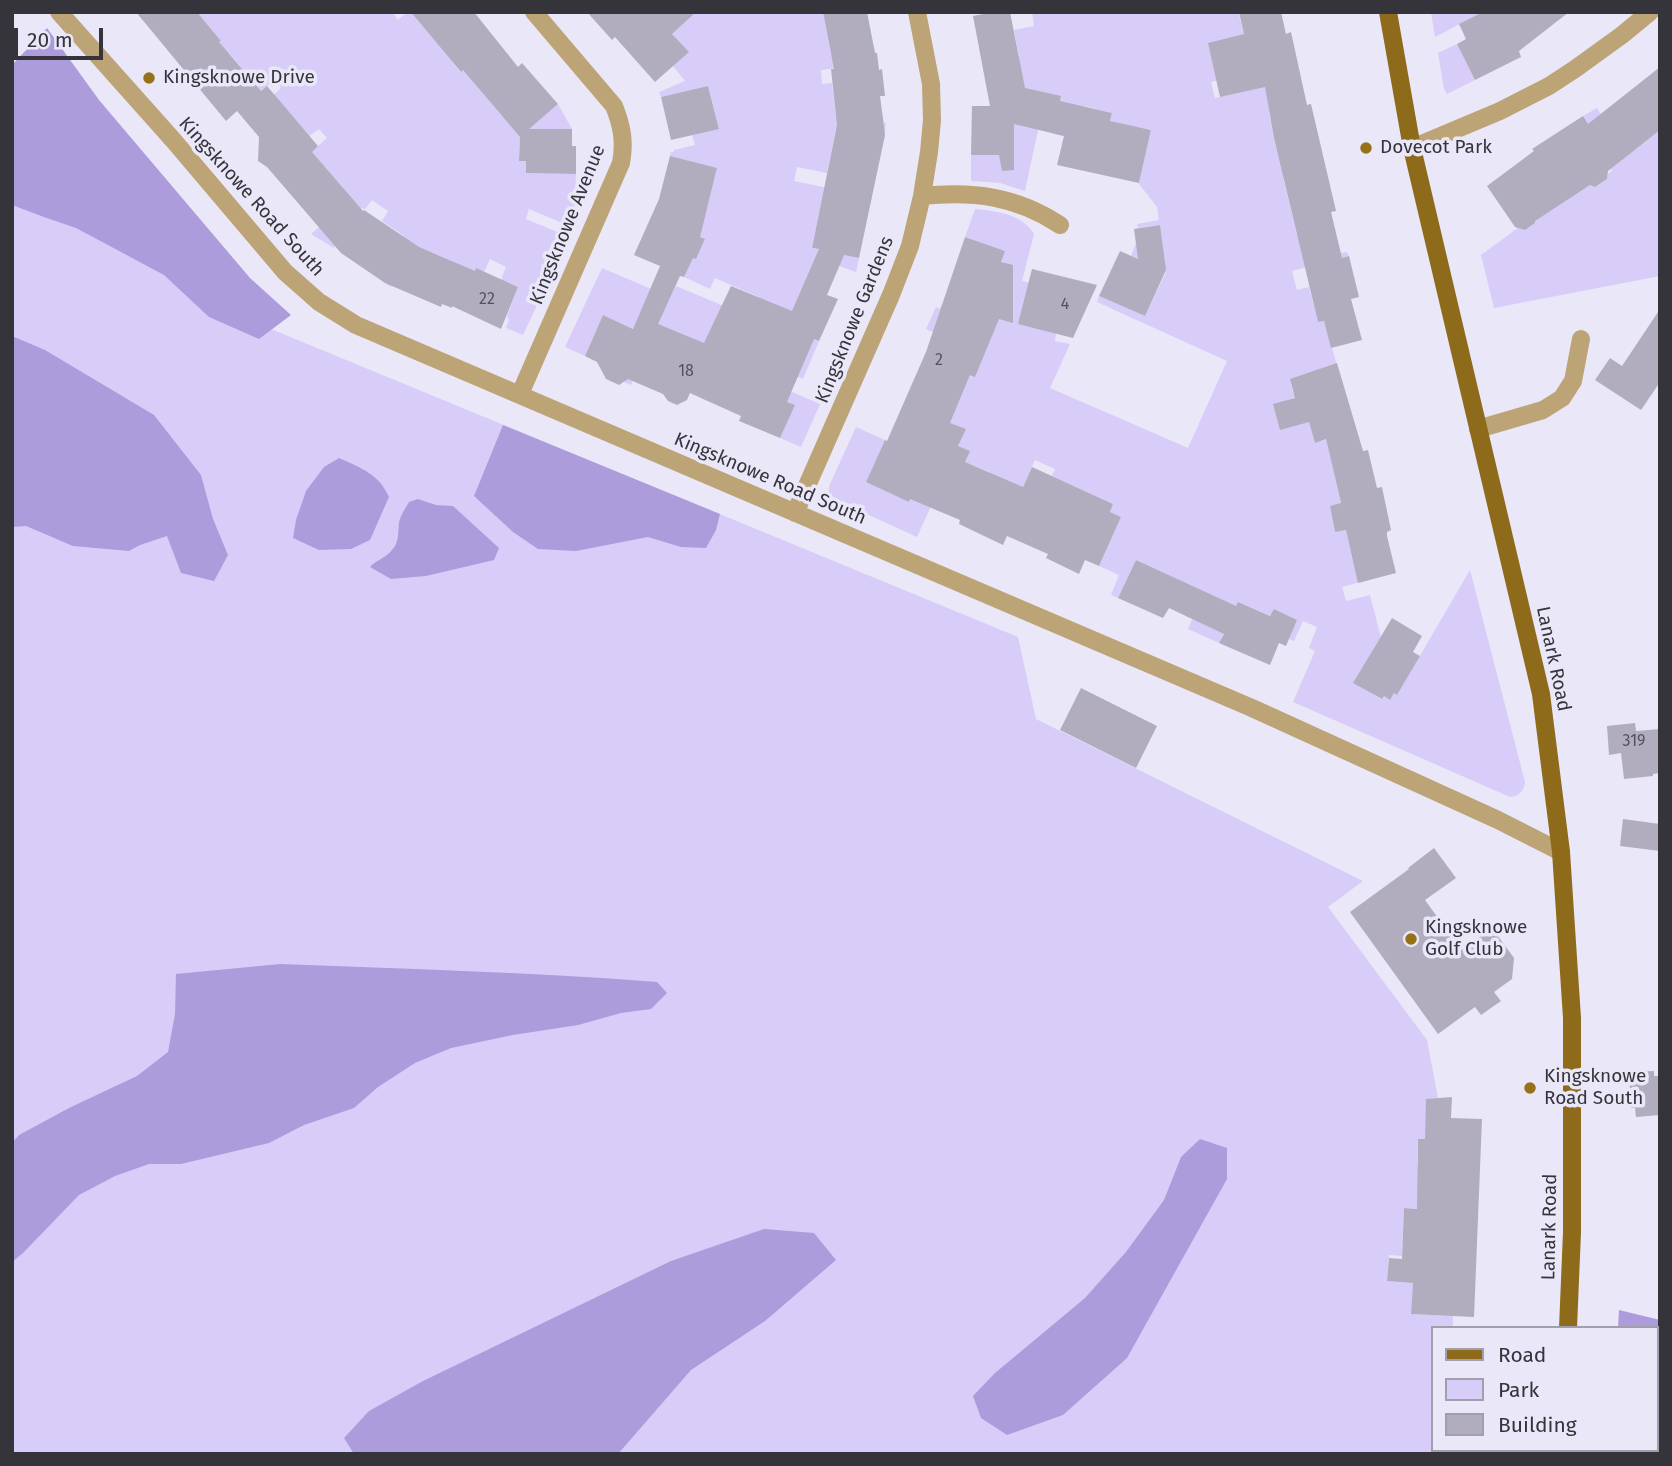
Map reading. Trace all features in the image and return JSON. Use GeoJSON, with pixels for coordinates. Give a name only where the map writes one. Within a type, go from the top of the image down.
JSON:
{"type":"FeatureCollection","features":[{"type":"Feature","properties":{"kind":"main road","name":"Lanark Road"},"geometry":{"type":"LineString","coordinates":[[1388,12],[1412,148],[1541,694],[1561,852],[1572,1017],[1572,1232],[1567,1326]]}},
{"type":"Feature","properties":{"kind":"street","name":"Kingsknowe Road South"},"geometry":{"type":"LineString","coordinates":[[59,12],[174,141],[270,255],[319,302],[356,325],[1252,708],[1488,815],[1561,852]]}},
{"type":"Feature","properties":{"kind":"street","name":"Kingsknowe Avenue"},"geometry":{"type":"LineString","coordinates":[[520,394],[621,163],[624,146],[621,122],[614,106],[534,12]]}},
{"type":"Feature","properties":{"kind":"street","name":"Kingsknowe Gardens"},"geometry":{"type":"LineString","coordinates":[[795,513],[910,246],[922,196],[932,120],[931,84],[917,12]]}},
{"type":"Feature","properties":{"kind":"street"},"geometry":{"type":"LineString","coordinates":[[1412,148],[1500,111],[1549,86],[1650,12]]}},
{"type":"Feature","properties":{"kind":"street"},"geometry":{"type":"LineString","coordinates":[[922,196],[977,195],[1008,200],[1042,213],[1060,225]]}},
{"type":"Feature","properties":{"kind":"street"},"geometry":{"type":"LineString","coordinates":[[1478,429],[1543,410],[1562,398],[1573,381],[1581,340]]}},
{"type":"Feature","properties":{"kind":"green space"},"geometry":{"type":"Polygon","coordinates":[[[197,12],[392,12],[398,20],[407,12],[414,12],[460,72],[465,69],[474,80],[507,53],[509,56],[475,84],[502,116],[539,120],[558,104],[572,129],[526,129],[520,138],[519,161],[526,161],[526,173],[576,174],[574,228],[529,209],[526,219],[569,237],[523,335],[506,328],[509,320],[507,316],[518,287],[501,280],[506,267],[490,259],[484,272],[476,269],[459,309],[452,306],[461,285],[447,274],[452,261],[433,253],[394,281],[391,287],[381,280],[404,236],[382,221],[388,211],[372,200],[365,209],[361,208],[334,248],[311,234],[342,208],[344,189],[325,167],[282,178],[327,138],[319,129],[309,136],[268,100],[281,88],[274,80],[261,91],[229,53],[194,83],[186,71],[221,41],[197,12]]]}},
{"type":"Feature","properties":{"kind":"green space"},"geometry":{"type":"Polygon","coordinates":[[[673,12],[823,12],[831,55],[874,47],[875,53],[853,57],[836,68],[821,70],[822,84],[832,83],[836,117],[882,112],[886,123],[884,140],[836,129],[827,173],[797,167],[794,181],[872,197],[869,209],[822,200],[812,248],[859,258],[856,272],[834,264],[785,327],[819,341],[803,379],[774,366],[767,381],[820,404],[801,447],[780,438],[794,405],[746,384],[712,403],[701,398],[721,351],[672,330],[643,356],[631,385],[624,382],[645,334],[603,315],[585,356],[565,347],[602,268],[670,297],[676,286],[750,317],[759,297],[715,278],[710,289],[684,277],[688,268],[682,265],[687,255],[696,259],[705,239],[652,215],[706,212],[717,169],[670,156],[674,150],[695,145],[692,135],[719,128],[708,86],[661,97],[659,92],[685,81],[673,66],[688,52],[672,34],[683,24],[673,12]]]}},
{"type":"Feature","properties":{"kind":"green space"},"geometry":{"type":"Polygon","coordinates":[[[1032,12],[1248,12],[1239,15],[1244,34],[1214,42],[1209,47],[1213,63],[1253,72],[1211,82],[1215,98],[1271,85],[1269,112],[1276,148],[1315,141],[1320,168],[1283,177],[1297,235],[1341,253],[1347,252],[1349,256],[1292,271],[1297,290],[1309,287],[1318,322],[1324,321],[1337,365],[1290,379],[1293,393],[1305,389],[1306,394],[1279,403],[1309,422],[1315,443],[1326,439],[1341,504],[1330,506],[1335,532],[1346,530],[1353,559],[1371,562],[1375,578],[1342,587],[1346,601],[1370,595],[1381,636],[1354,683],[1381,699],[1384,696],[1390,700],[1394,693],[1397,695],[1470,570],[1525,782],[1524,788],[1518,794],[1510,797],[1293,702],[1315,651],[1309,648],[1317,627],[1303,621],[1294,641],[1289,639],[1291,617],[1274,609],[1271,616],[1238,602],[1219,643],[1188,629],[1192,619],[1185,616],[1198,589],[1136,560],[1118,598],[1111,595],[1119,575],[1099,566],[1121,517],[1110,512],[1113,504],[1063,481],[1020,541],[1055,469],[1035,460],[1020,493],[987,471],[972,465],[960,473],[969,451],[958,446],[965,430],[950,423],[970,375],[984,355],[926,329],[936,307],[940,309],[942,304],[988,325],[988,298],[1004,251],[965,237],[975,209],[1016,218],[1034,234],[1022,281],[1031,283],[1056,333],[1055,341],[1070,344],[1050,388],[1188,448],[1227,361],[1097,302],[1099,296],[1145,316],[1166,272],[1131,256],[1136,243],[1162,239],[1159,225],[1138,228],[1137,224],[1159,220],[1157,207],[1139,184],[1151,130],[1136,127],[1108,130],[1112,113],[1084,106],[1064,136],[1053,134],[1061,97],[1046,93],[1025,191],[1000,183],[971,181],[971,155],[1013,155],[1014,91],[1019,56],[1014,30],[1034,26],[1032,12]]]}},
{"type":"Feature","properties":{"kind":"green space"},"geometry":{"type":"Polygon","coordinates":[[[1431,12],[1483,12],[1435,37],[1431,12]]]}},
{"type":"Feature","properties":{"kind":"green space"},"geometry":{"type":"Polygon","coordinates":[[[1457,44],[1475,80],[1447,94],[1438,53],[1457,44]]]}},
{"type":"Feature","properties":{"kind":"green space"},"geometry":{"type":"Polygon","coordinates":[[[12,108],[254,322],[1018,637],[1036,719],[1363,881],[1328,907],[1427,1040],[1438,1098],[1436,1140],[1418,1139],[1417,1165],[1435,1166],[1473,1212],[1404,1208],[1402,1256],[1389,1255],[1387,1281],[1413,1283],[1411,1314],[1453,1316],[1453,1326],[1430,1326],[1430,1452],[1502,1452],[1501,1454],[12,1454],[12,108]]]}},
{"type":"Feature","properties":{"kind":"green space"},"geometry":{"type":"Polygon","coordinates":[[[1597,108],[1619,142],[1631,133],[1641,145],[1660,130],[1660,276],[1494,308],[1481,255],[1519,227],[1525,230],[1535,223],[1535,219],[1590,185],[1595,187],[1607,179],[1612,171],[1607,164],[1612,161],[1583,116],[1597,108]]]}},
{"type":"Feature","properties":{"kind":"green space"},"geometry":{"type":"Polygon","coordinates":[[[856,427],[885,440],[866,482],[908,501],[931,453],[951,462],[917,537],[830,495],[830,484],[856,427]]]}},
{"type":"Feature","properties":{"kind":"shaded area"},"geometry":{"type":"Polygon","coordinates":[[[47,28],[99,100],[250,278],[291,315],[259,339],[209,317],[164,275],[76,228],[12,205],[12,65],[47,28]]]}},
{"type":"Feature","properties":{"kind":"shaded area"},"geometry":{"type":"Polygon","coordinates":[[[12,336],[45,350],[154,415],[201,475],[213,519],[228,555],[214,581],[181,573],[167,536],[129,551],[73,546],[26,526],[12,527],[12,336]]]}},
{"type":"Feature","properties":{"kind":"shaded area"},"geometry":{"type":"Polygon","coordinates":[[[503,425],[720,514],[716,530],[706,548],[681,547],[648,537],[576,551],[538,549],[513,532],[474,496],[503,425]]]}},
{"type":"Feature","properties":{"kind":"shaded area"},"geometry":{"type":"Polygon","coordinates":[[[339,458],[375,477],[389,497],[370,540],[351,549],[319,550],[293,538],[296,520],[306,491],[324,467],[339,458]]]}},
{"type":"Feature","properties":{"kind":"shaded area"},"geometry":{"type":"Polygon","coordinates":[[[418,499],[436,505],[453,506],[499,548],[494,560],[426,576],[391,579],[370,567],[394,547],[402,515],[409,502],[418,499]]]}},
{"type":"Feature","properties":{"kind":"shaded area"},"geometry":{"type":"Polygon","coordinates":[[[280,964],[516,973],[657,982],[667,993],[651,1009],[451,1048],[415,1063],[378,1087],[354,1108],[304,1125],[269,1143],[181,1164],[149,1164],[115,1176],[79,1195],[12,1262],[12,1143],[19,1135],[137,1076],[168,1052],[175,1014],[176,974],[280,964]]]}},
{"type":"Feature","properties":{"kind":"shaded area"},"geometry":{"type":"Polygon","coordinates":[[[1200,1139],[1227,1148],[1227,1179],[1127,1358],[1063,1415],[1007,1435],[981,1418],[973,1396],[995,1373],[1085,1298],[1126,1252],[1164,1200],[1181,1157],[1200,1139]]]}},
{"type":"Feature","properties":{"kind":"shaded area"},"geometry":{"type":"Polygon","coordinates":[[[764,1229],[814,1233],[836,1260],[765,1321],[691,1370],[618,1454],[354,1454],[344,1438],[369,1411],[423,1381],[671,1261],[764,1229]]]}},
{"type":"Feature","properties":{"kind":"shaded area"},"geometry":{"type":"Polygon","coordinates":[[[1619,1310],[1660,1320],[1660,1454],[1629,1452],[1658,1452],[1658,1326],[1618,1326],[1619,1310]]]}},
{"type":"Feature","properties":{"kind":"building"},"geometry":{"type":"Polygon","coordinates":[[[136,12],[197,12],[261,91],[267,86],[318,146],[312,152],[363,211],[419,247],[518,287],[501,329],[452,306],[442,304],[441,307],[385,283],[341,253],[267,167],[258,161],[259,137],[237,111],[226,121],[136,12]]]}},
{"type":"Feature","properties":{"kind":"building"},"geometry":{"type":"Polygon","coordinates":[[[411,12],[474,12],[518,67],[522,63],[558,104],[529,129],[572,129],[572,146],[576,146],[576,174],[526,173],[526,161],[519,161],[520,137],[411,12]]]}},
{"type":"Feature","properties":{"kind":"building"},"geometry":{"type":"Polygon","coordinates":[[[587,12],[696,12],[672,34],[689,52],[655,82],[615,37],[612,40],[587,12]]]}},
{"type":"Feature","properties":{"kind":"building"},"geometry":{"type":"Polygon","coordinates":[[[823,12],[867,12],[879,70],[882,69],[885,96],[880,96],[885,135],[859,258],[844,255],[827,295],[838,299],[819,341],[814,339],[787,402],[795,405],[780,438],[739,421],[741,416],[690,393],[687,400],[677,405],[668,401],[663,394],[628,379],[619,385],[606,379],[597,362],[585,356],[603,315],[633,329],[660,266],[634,255],[659,199],[670,156],[717,168],[700,237],[705,239],[684,277],[680,276],[658,324],[704,343],[731,286],[792,311],[819,249],[812,248],[837,125],[831,69],[834,69],[823,12]]]}},
{"type":"Feature","properties":{"kind":"building"},"geometry":{"type":"Polygon","coordinates":[[[1010,12],[1025,88],[1061,96],[1060,101],[1112,113],[1110,121],[1151,130],[1139,183],[1057,165],[1064,136],[1014,124],[1014,170],[1002,171],[999,155],[971,155],[972,106],[990,106],[973,16],[1010,12]]]}},
{"type":"Feature","properties":{"kind":"building"},"geometry":{"type":"Polygon","coordinates":[[[1239,12],[1281,12],[1286,34],[1291,32],[1307,105],[1311,104],[1336,211],[1331,212],[1342,258],[1349,256],[1359,297],[1351,299],[1362,340],[1331,348],[1324,321],[1318,322],[1274,138],[1265,87],[1220,97],[1208,43],[1244,34],[1239,12]]]}},
{"type":"Feature","properties":{"kind":"building"},"geometry":{"type":"Polygon","coordinates":[[[1483,12],[1569,12],[1519,51],[1521,57],[1475,80],[1457,44],[1466,39],[1459,24],[1483,12]]]}},
{"type":"Feature","properties":{"kind":"building"},"geometry":{"type":"Polygon","coordinates":[[[1660,67],[1660,130],[1608,171],[1607,179],[1595,187],[1590,185],[1525,230],[1515,227],[1487,186],[1534,151],[1532,149],[1583,116],[1588,124],[1660,67]]]}},
{"type":"Feature","properties":{"kind":"building"},"geometry":{"type":"Polygon","coordinates":[[[708,86],[719,129],[671,140],[661,97],[708,86]]]}},
{"type":"Feature","properties":{"kind":"building"},"geometry":{"type":"Polygon","coordinates":[[[1160,225],[1166,270],[1145,316],[1099,296],[1120,251],[1138,259],[1134,229],[1160,225]]]}},
{"type":"Feature","properties":{"kind":"building"},"geometry":{"type":"Polygon","coordinates":[[[965,237],[1005,251],[1001,262],[1013,265],[1013,323],[999,319],[975,377],[970,375],[950,423],[966,429],[958,446],[970,451],[965,462],[1023,487],[1032,467],[1113,504],[1110,512],[1121,517],[1099,566],[1085,560],[1079,574],[1046,558],[1048,554],[1007,536],[1003,545],[959,524],[960,520],[910,499],[909,502],[866,482],[926,352],[965,237]]]}},
{"type":"Feature","properties":{"kind":"building"},"geometry":{"type":"Polygon","coordinates":[[[1032,269],[1097,285],[1073,338],[1018,324],[1032,269]]]}},
{"type":"Feature","properties":{"kind":"building"},"geometry":{"type":"Polygon","coordinates":[[[1660,309],[1660,382],[1641,410],[1595,380],[1610,358],[1622,366],[1660,309]]]}},
{"type":"Feature","properties":{"kind":"building"},"geometry":{"type":"Polygon","coordinates":[[[1337,363],[1363,451],[1368,450],[1377,488],[1382,487],[1391,530],[1387,532],[1387,536],[1396,573],[1358,583],[1346,530],[1335,532],[1330,506],[1341,503],[1326,439],[1315,443],[1309,422],[1280,430],[1273,404],[1295,398],[1290,379],[1337,363]]]}},
{"type":"Feature","properties":{"kind":"building"},"geometry":{"type":"Polygon","coordinates":[[[1136,560],[1236,606],[1238,602],[1270,616],[1274,609],[1297,620],[1286,646],[1279,643],[1270,665],[1219,643],[1224,634],[1169,608],[1163,618],[1118,598],[1136,560]]]}},
{"type":"Feature","properties":{"kind":"building"},"geometry":{"type":"Polygon","coordinates":[[[1392,618],[1422,636],[1413,652],[1420,656],[1397,695],[1394,693],[1390,700],[1384,696],[1382,699],[1353,683],[1392,618]]]}},
{"type":"Feature","properties":{"kind":"building"},"geometry":{"type":"Polygon","coordinates":[[[1081,688],[1157,726],[1136,768],[1060,730],[1081,688]]]}},
{"type":"Feature","properties":{"kind":"building"},"geometry":{"type":"Polygon","coordinates":[[[1635,723],[1636,731],[1660,729],[1660,773],[1624,779],[1621,753],[1609,755],[1607,726],[1635,723]]]}},
{"type":"Feature","properties":{"kind":"building"},"geometry":{"type":"Polygon","coordinates":[[[1623,819],[1660,824],[1660,851],[1620,846],[1623,819]]]}},
{"type":"Feature","properties":{"kind":"building","name":"Kingsknowe Golf Club"},"geometry":{"type":"Polygon","coordinates":[[[1434,848],[1456,878],[1425,900],[1461,950],[1492,928],[1514,958],[1512,979],[1494,992],[1501,1001],[1481,1015],[1475,1007],[1438,1034],[1350,912],[1434,848]]]}},
{"type":"Feature","properties":{"kind":"building"},"geometry":{"type":"Polygon","coordinates":[[[1654,1071],[1654,1076],[1660,1076],[1660,1115],[1636,1117],[1635,1108],[1631,1108],[1629,1072],[1654,1071]]]}},
{"type":"Feature","properties":{"kind":"building"},"geometry":{"type":"Polygon","coordinates":[[[1452,1097],[1451,1118],[1482,1119],[1474,1317],[1411,1314],[1413,1283],[1387,1281],[1389,1258],[1402,1259],[1404,1208],[1417,1209],[1418,1139],[1425,1139],[1426,1099],[1452,1097]]]}},
{"type":"Feature","properties":{"kind":"place","name":"Kingsknowe Drive"},"geometry":{"type":"Point","coordinates":[149,78]}},
{"type":"Feature","properties":{"kind":"place","name":"Dovecot Park"},"geometry":{"type":"Point","coordinates":[1366,148]}},
{"type":"Feature","properties":{"kind":"place","name":"Kingsknowe Golf Club"},"geometry":{"type":"Point","coordinates":[1411,939]}},
{"type":"Feature","properties":{"kind":"place","name":"Kingsknowe Road South"},"geometry":{"type":"Point","coordinates":[1530,1088]}}]}
